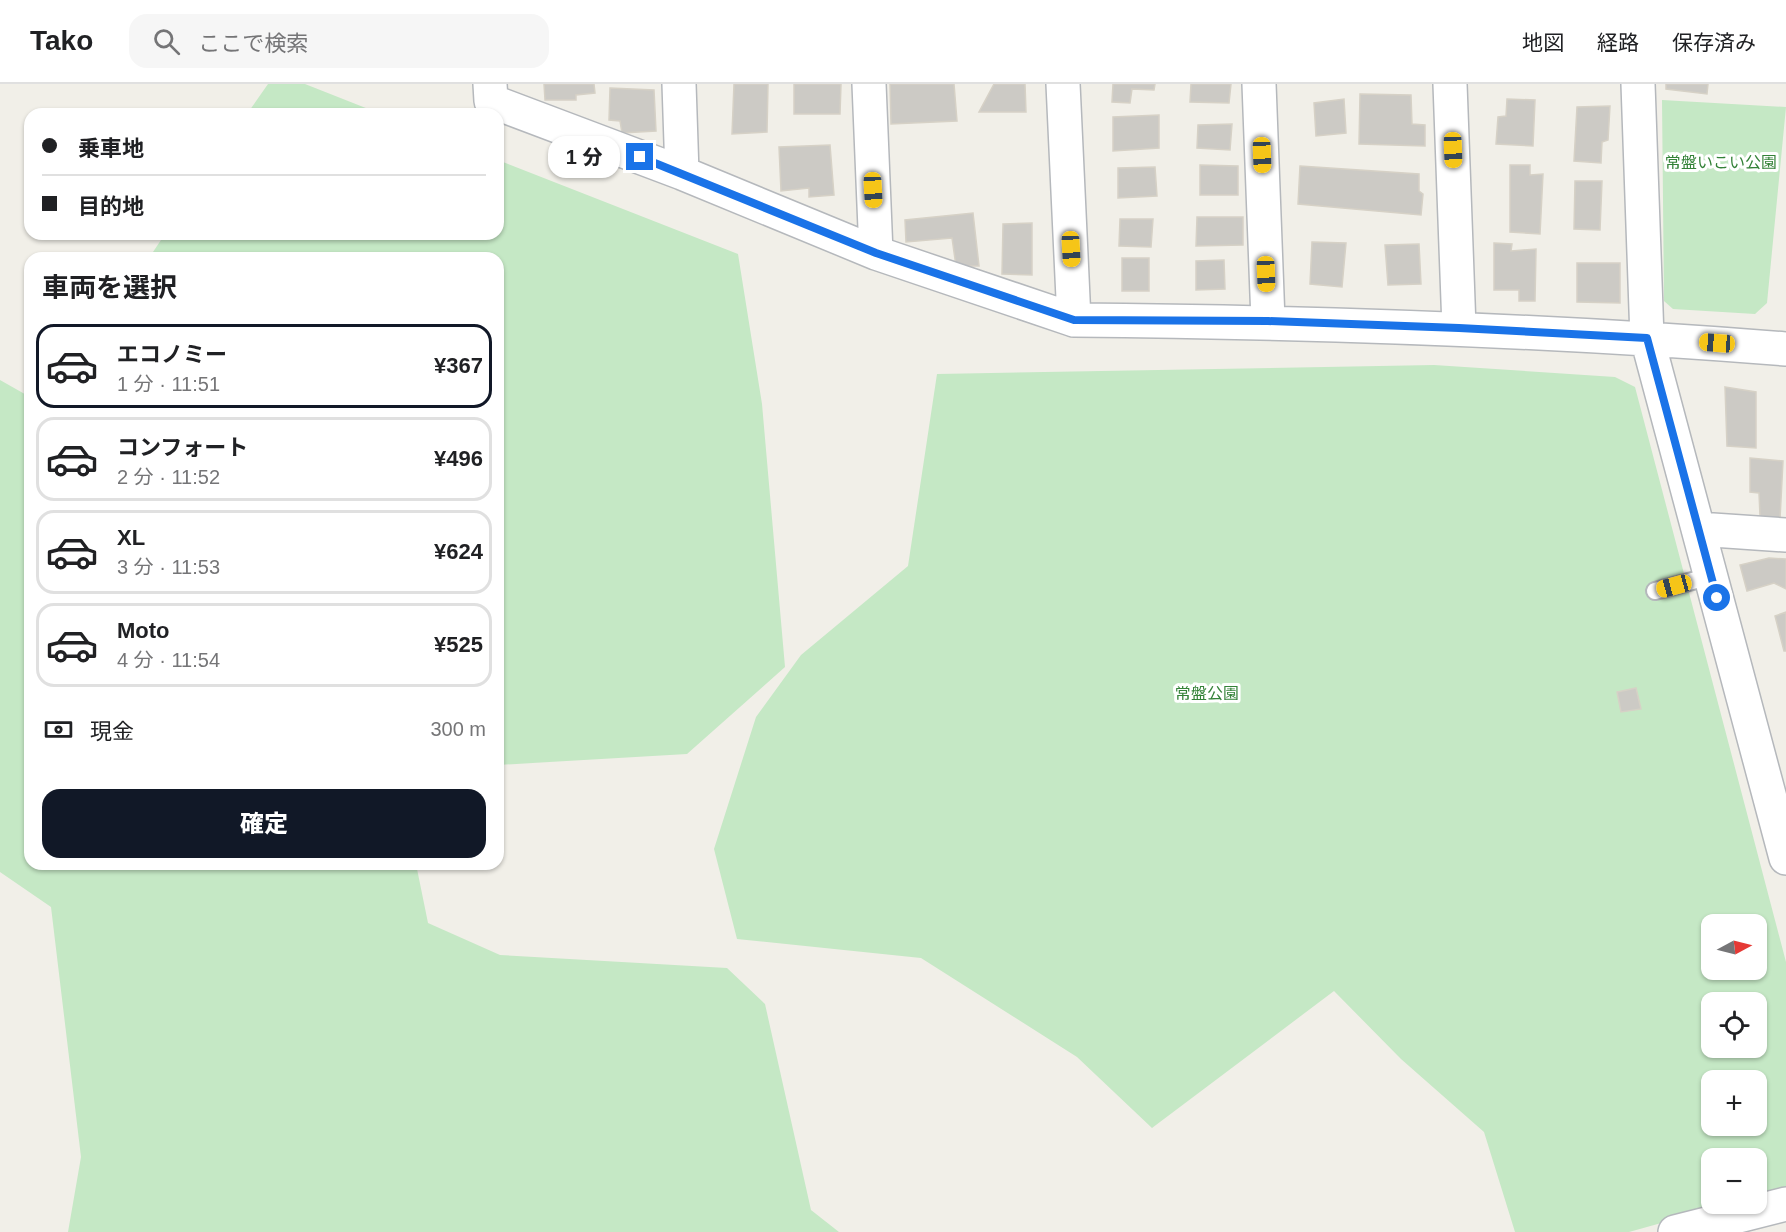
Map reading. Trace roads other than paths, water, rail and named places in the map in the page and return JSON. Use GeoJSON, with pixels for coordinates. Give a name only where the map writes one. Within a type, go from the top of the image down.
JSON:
{"type":"FeatureCollection","features":[{"type":"Feature","properties":{"kind":"street"},"geometry":{"type":"LineString","coordinates":[[490,84],[491,101],[682,173],[876,253],[1074,320],[1268,321],[1459,328],[1647,338],[1786,349]]}},
{"type":"Feature","properties":{"kind":"street"},"geometry":{"type":"LineString","coordinates":[[679,84],[682,173]]}},
{"type":"Feature","properties":{"kind":"street"},"geometry":{"type":"LineString","coordinates":[[869,84],[876,253]]}},
{"type":"Feature","properties":{"kind":"street"},"geometry":{"type":"LineString","coordinates":[[1063,84],[1074,320]]}},
{"type":"Feature","properties":{"kind":"street"},"geometry":{"type":"LineString","coordinates":[[1259,84],[1268,321]]}},
{"type":"Feature","properties":{"kind":"street"},"geometry":{"type":"LineString","coordinates":[[1450,84],[1459,328]]}},
{"type":"Feature","properties":{"kind":"street"},"geometry":{"type":"LineString","coordinates":[[1638,84],[1647,338],[1786,858]]}},
{"type":"Feature","properties":{"kind":"street"},"geometry":{"type":"LineString","coordinates":[[1698,529],[1786,535]]}},
{"type":"Feature","properties":{"kind":"street"},"geometry":{"type":"LineString","coordinates":[[1675,1232],[1709,1228],[1786,1204]]}},
{"type":"Feature","properties":{"kind":"lane"},"geometry":{"type":"LineString","coordinates":[[1655,591],[1711,576]]}},
{"type":"Feature","properties":{"kind":"park label","name":"常盤いこい公園"},"geometry":{"type":"Point","coordinates":[1721,162]}},
{"type":"Feature","properties":{"kind":"park label","name":"常盤公園"},"geometry":{"type":"Point","coordinates":[1207,693]}}]}
